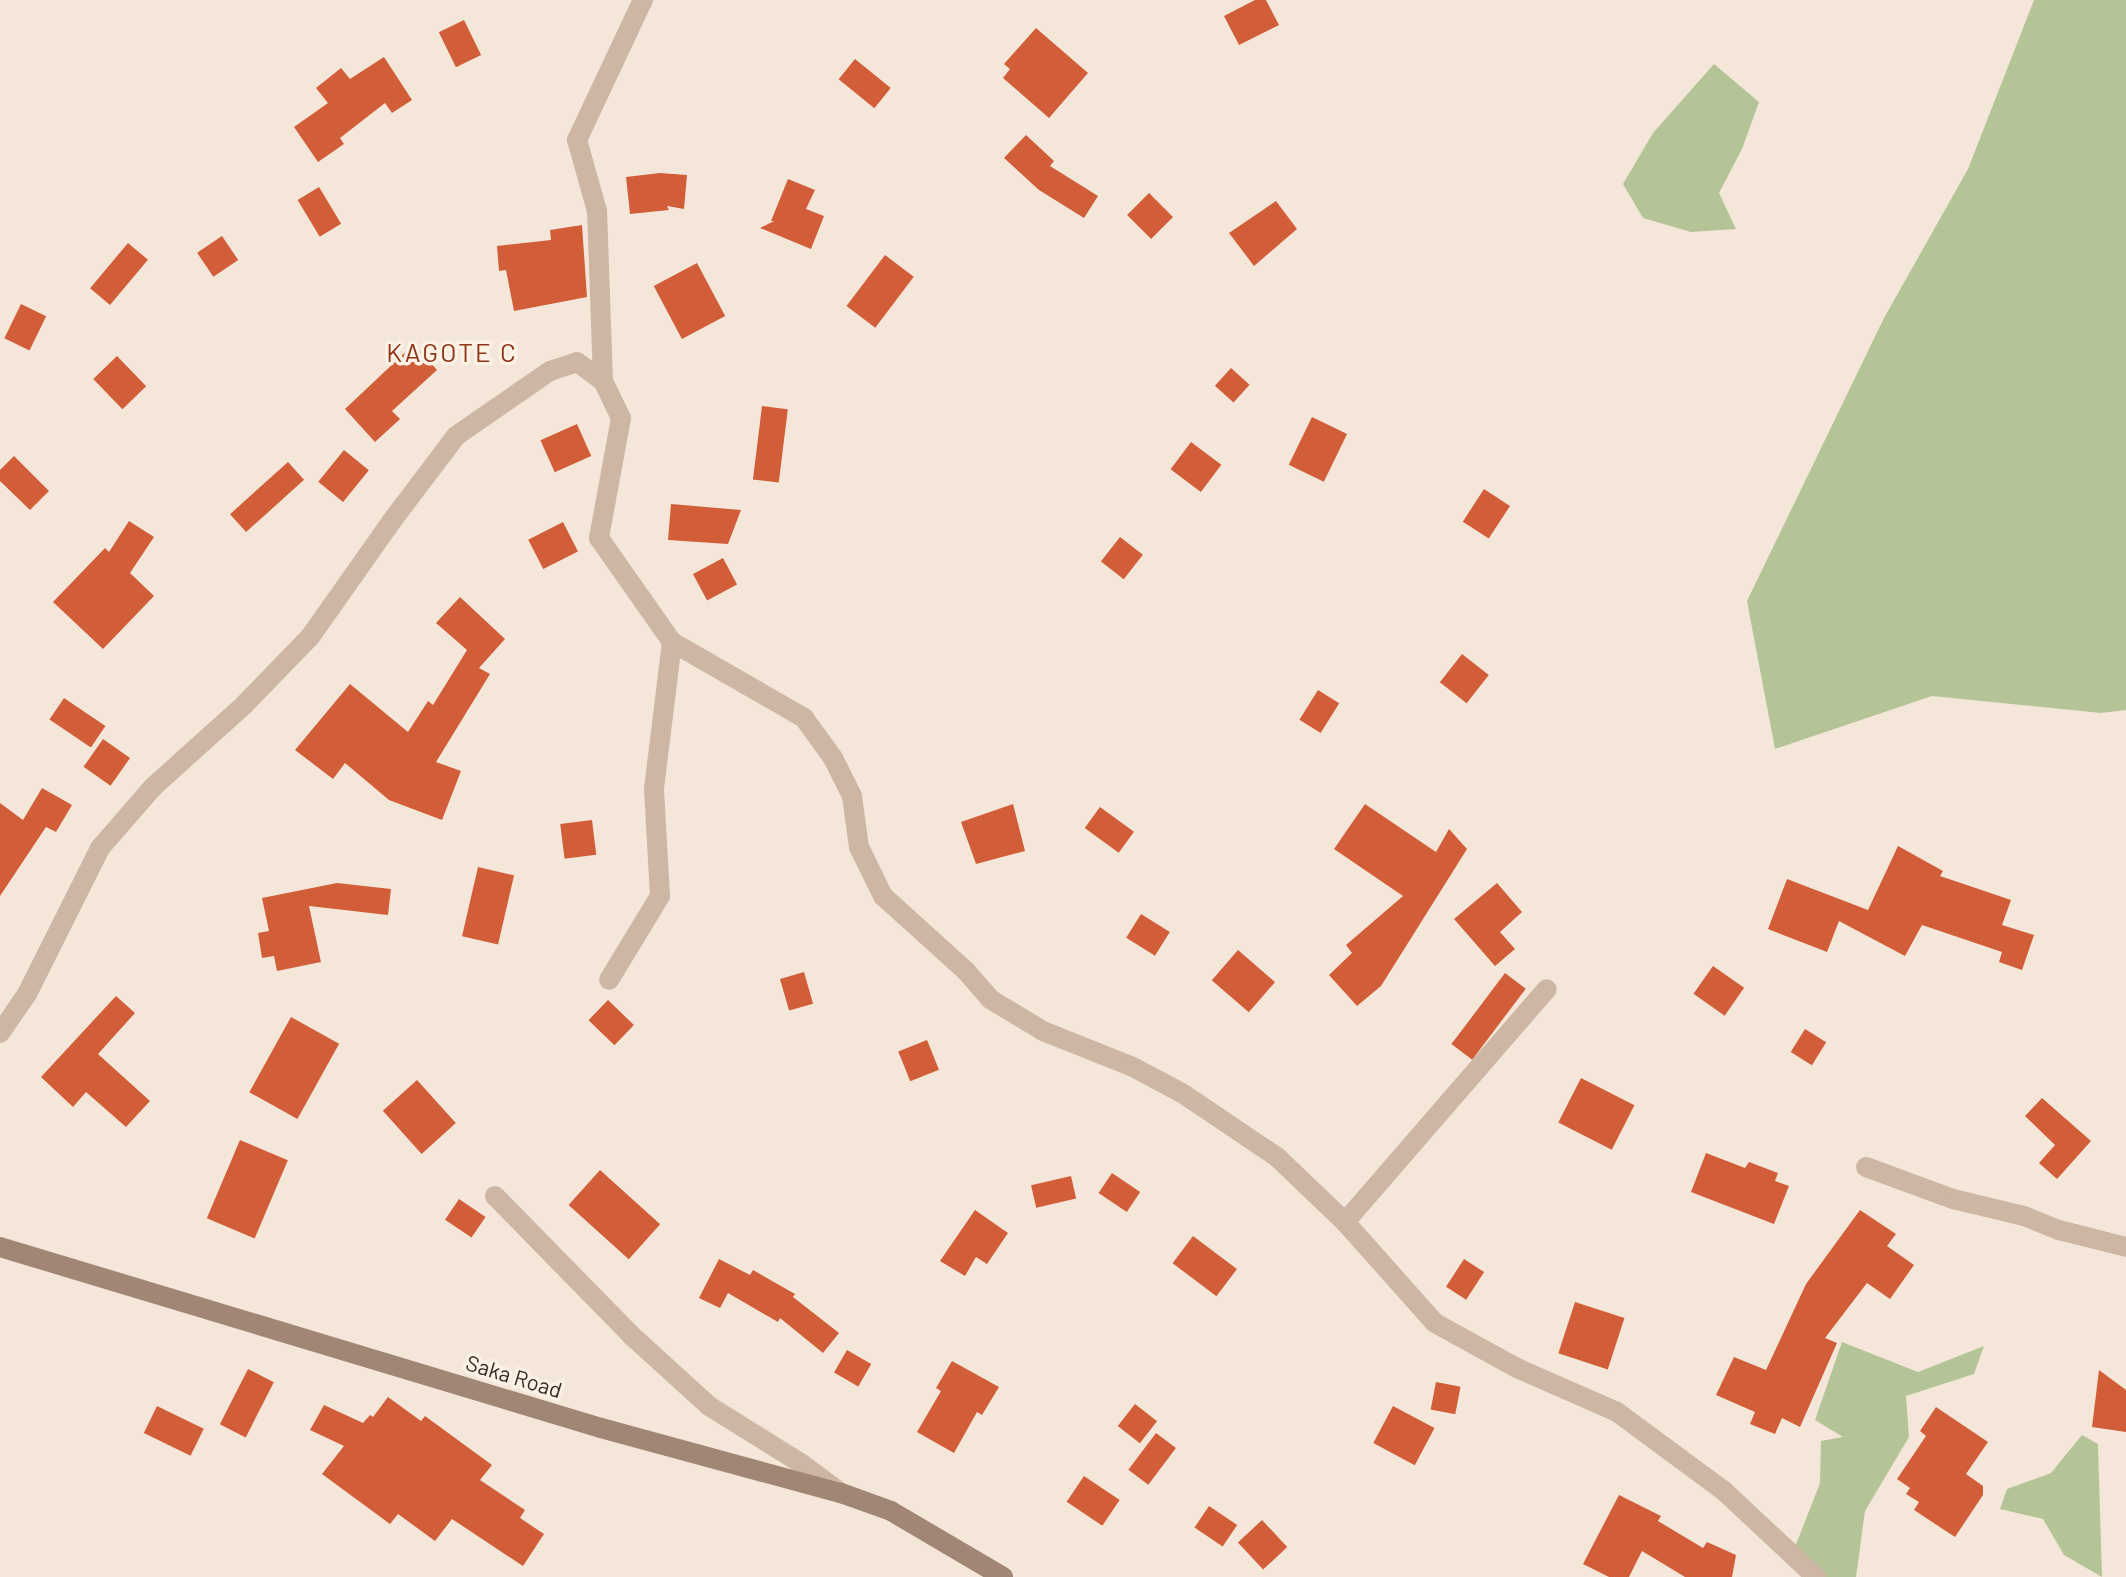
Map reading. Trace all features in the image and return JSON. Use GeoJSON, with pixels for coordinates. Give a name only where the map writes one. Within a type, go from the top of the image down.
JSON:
{"type":"FeatureCollection","features":[{"type":"Feature","properties":{"kind":"main road","name":"Saka Road"},"geometry":{"type":"LineString","coordinates":[[0,1247],[601,1428],[841,1493],[891,1511],[1003,1577]]}},
{"type":"Feature","properties":{"kind":"street"},"geometry":{"type":"LineString","coordinates":[[643,0],[577,140],[597,211],[603,381],[621,418],[599,538],[672,642],[804,718],[833,758],[852,796],[859,847],[883,896],[966,971],[990,999],[1043,1031],[1133,1067],[1182,1093],[1277,1157],[1345,1222],[1435,1323],[1517,1368],[1617,1412],[1724,1491],[1816,1577]]}},
{"type":"Feature","properties":{"kind":"street"},"geometry":{"type":"LineString","coordinates":[[0,1033],[27,994],[100,848],[153,787],[244,705],[310,637],[373,546],[456,436],[550,371],[577,362],[603,381]]}},
{"type":"Feature","properties":{"kind":"street"},"geometry":{"type":"LineString","coordinates":[[609,980],[608,976],[660,896],[654,789],[672,642]]}},
{"type":"Feature","properties":{"kind":"street"},"geometry":{"type":"LineString","coordinates":[[1345,1222],[1547,989]]}},
{"type":"Feature","properties":{"kind":"street"},"geometry":{"type":"LineString","coordinates":[[1866,1167],[1953,1199],[2126,1247]]}},
{"type":"Feature","properties":{"kind":"street"},"geometry":{"type":"LineString","coordinates":[[495,1196],[631,1335],[709,1406],[802,1464],[841,1493]]}},
{"type":"Feature","properties":{"kind":"green space"},"geometry":{"type":"Polygon","coordinates":[[[2034,0],[2126,0],[2126,710],[2101,713],[1932,696],[1775,749],[1747,601],[1884,318],[1968,169],[2034,0]]]}},
{"type":"Feature","properties":{"kind":"green space"},"geometry":{"type":"Polygon","coordinates":[[[1714,64],[1759,102],[1742,149],[1719,193],[1736,229],[1691,232],[1643,218],[1623,184],[1653,133],[1714,64]]]}},
{"type":"Feature","properties":{"kind":"green space"},"geometry":{"type":"Polygon","coordinates":[[[1842,1342],[1918,1372],[1984,1346],[1974,1374],[1906,1396],[1909,1437],[1865,1511],[1856,1577],[1823,1577],[1795,1547],[1820,1483],[1821,1441],[1843,1437],[1815,1420],[1842,1342]]]}},
{"type":"Feature","properties":{"kind":"green space"},"geometry":{"type":"Polygon","coordinates":[[[2082,1435],[2098,1444],[2102,1577],[2064,1555],[2043,1519],[2000,1509],[2007,1489],[2051,1473],[2082,1435]]]}},
{"type":"Feature","properties":{"kind":"building"},"geometry":{"type":"Polygon","coordinates":[[[1255,0],[1266,0],[1279,25],[1239,45],[1224,16],[1255,0]]]}},
{"type":"Feature","properties":{"kind":"building"},"geometry":{"type":"Polygon","coordinates":[[[464,20],[481,55],[456,67],[439,32],[464,20]]]}},
{"type":"Feature","properties":{"kind":"building"},"geometry":{"type":"Polygon","coordinates":[[[1036,28],[1088,73],[1049,118],[1003,78],[1010,69],[1004,64],[1036,28]]]}},
{"type":"Feature","properties":{"kind":"building"},"geometry":{"type":"Polygon","coordinates":[[[384,57],[412,100],[392,113],[385,103],[340,138],[344,144],[318,162],[294,127],[328,103],[316,88],[341,68],[350,79],[384,57]]]}},
{"type":"Feature","properties":{"kind":"building"},"geometry":{"type":"Polygon","coordinates":[[[855,59],[891,88],[874,108],[839,79],[855,59]]]}},
{"type":"Feature","properties":{"kind":"building"},"geometry":{"type":"Polygon","coordinates":[[[1026,135],[1054,161],[1050,166],[1098,196],[1084,218],[1039,190],[1004,158],[1026,135]]]}},
{"type":"Feature","properties":{"kind":"building"},"geometry":{"type":"Polygon","coordinates":[[[660,173],[687,175],[684,209],[667,206],[669,210],[630,214],[626,177],[660,173]]]}},
{"type":"Feature","properties":{"kind":"building"},"geometry":{"type":"Polygon","coordinates":[[[788,179],[815,190],[806,209],[824,216],[811,249],[760,228],[774,221],[771,221],[788,179]]]}},
{"type":"Feature","properties":{"kind":"building"},"geometry":{"type":"Polygon","coordinates":[[[319,187],[341,224],[320,237],[298,200],[319,187]]]}},
{"type":"Feature","properties":{"kind":"building"},"geometry":{"type":"Polygon","coordinates":[[[1149,193],[1173,217],[1151,239],[1127,215],[1149,193]]]}},
{"type":"Feature","properties":{"kind":"building"},"geometry":{"type":"Polygon","coordinates":[[[1276,201],[1297,229],[1254,266],[1229,233],[1276,201]]]}},
{"type":"Feature","properties":{"kind":"building"},"geometry":{"type":"Polygon","coordinates":[[[582,225],[587,297],[514,311],[506,270],[499,271],[497,246],[551,240],[550,230],[582,225]]]}},
{"type":"Feature","properties":{"kind":"building"},"geometry":{"type":"Polygon","coordinates":[[[222,236],[238,260],[213,277],[197,253],[222,236]]]}},
{"type":"Feature","properties":{"kind":"building"},"geometry":{"type":"Polygon","coordinates":[[[128,243],[148,260],[110,305],[90,288],[128,243]]]}},
{"type":"Feature","properties":{"kind":"building"},"geometry":{"type":"Polygon","coordinates":[[[885,255],[914,277],[875,328],[846,306],[885,255]]]}},
{"type":"Feature","properties":{"kind":"building"},"geometry":{"type":"Polygon","coordinates":[[[697,263],[725,316],[682,339],[654,286],[697,263]]]}},
{"type":"Feature","properties":{"kind":"building"},"geometry":{"type":"Polygon","coordinates":[[[21,304],[46,316],[30,350],[4,338],[21,304]]]}},
{"type":"Feature","properties":{"kind":"building"},"geometry":{"type":"Polygon","coordinates":[[[414,344],[437,370],[392,411],[400,419],[375,442],[345,409],[414,344]]]}},
{"type":"Feature","properties":{"kind":"building"},"geometry":{"type":"Polygon","coordinates":[[[117,356],[146,386],[122,409],[93,379],[117,356]]]}},
{"type":"Feature","properties":{"kind":"building"},"geometry":{"type":"Polygon","coordinates":[[[1231,368],[1250,385],[1234,403],[1215,386],[1231,368]]]}},
{"type":"Feature","properties":{"kind":"building"},"geometry":{"type":"Polygon","coordinates":[[[762,406],[788,409],[779,483],[753,479],[762,406]]]}},
{"type":"Feature","properties":{"kind":"building"},"geometry":{"type":"Polygon","coordinates":[[[1312,417],[1347,434],[1324,482],[1289,465],[1312,417]]]}},
{"type":"Feature","properties":{"kind":"building"},"geometry":{"type":"Polygon","coordinates":[[[577,424],[591,456],[555,472],[540,440],[577,424]]]}},
{"type":"Feature","properties":{"kind":"building"},"geometry":{"type":"Polygon","coordinates":[[[1191,442],[1221,465],[1201,492],[1171,469],[1191,442]]]}},
{"type":"Feature","properties":{"kind":"building"},"geometry":{"type":"Polygon","coordinates":[[[344,450],[369,470],[343,502],[318,482],[344,450]]]}},
{"type":"Feature","properties":{"kind":"building"},"geometry":{"type":"Polygon","coordinates":[[[14,456],[49,491],[30,510],[0,481],[0,470],[14,456]]]}},
{"type":"Feature","properties":{"kind":"building"},"geometry":{"type":"Polygon","coordinates":[[[288,462],[304,480],[246,532],[230,514],[288,462]]]}},
{"type":"Feature","properties":{"kind":"building"},"geometry":{"type":"Polygon","coordinates":[[[1484,489],[1510,506],[1489,539],[1463,522],[1484,489]]]}},
{"type":"Feature","properties":{"kind":"building"},"geometry":{"type":"Polygon","coordinates":[[[671,504],[741,510],[728,544],[668,540],[671,504]]]}},
{"type":"Feature","properties":{"kind":"building"},"geometry":{"type":"Polygon","coordinates":[[[129,521],[154,537],[130,573],[154,596],[103,649],[53,602],[105,548],[109,552],[129,521]]]}},
{"type":"Feature","properties":{"kind":"building"},"geometry":{"type":"Polygon","coordinates":[[[563,522],[578,551],[543,569],[528,540],[563,522]]]}},
{"type":"Feature","properties":{"kind":"building"},"geometry":{"type":"Polygon","coordinates":[[[1120,537],[1143,555],[1124,579],[1101,561],[1120,537]]]}},
{"type":"Feature","properties":{"kind":"building"},"geometry":{"type":"Polygon","coordinates":[[[723,558],[737,584],[707,600],[693,574],[723,558]]]}},
{"type":"Feature","properties":{"kind":"building"},"geometry":{"type":"Polygon","coordinates":[[[460,597],[505,639],[479,668],[490,674],[436,762],[461,771],[442,820],[389,800],[345,763],[333,779],[295,750],[350,684],[408,732],[428,701],[433,705],[467,650],[436,623],[460,597]]]}},
{"type":"Feature","properties":{"kind":"building"},"geometry":{"type":"Polygon","coordinates":[[[1462,654],[1489,675],[1467,703],[1440,682],[1462,654]]]}},
{"type":"Feature","properties":{"kind":"building"},"geometry":{"type":"Polygon","coordinates":[[[1318,690],[1339,703],[1321,733],[1299,720],[1318,690]]]}},
{"type":"Feature","properties":{"kind":"building"},"geometry":{"type":"Polygon","coordinates":[[[64,698],[105,726],[91,748],[49,720],[64,698]]]}},
{"type":"Feature","properties":{"kind":"building"},"geometry":{"type":"Polygon","coordinates":[[[103,739],[130,758],[111,786],[83,767],[103,739]]]}},
{"type":"Feature","properties":{"kind":"building"},"geometry":{"type":"Polygon","coordinates":[[[42,788],[72,805],[56,832],[46,827],[0,896],[0,803],[23,820],[42,788]]]}},
{"type":"Feature","properties":{"kind":"building"},"geometry":{"type":"Polygon","coordinates":[[[1013,804],[1025,851],[976,864],[961,822],[1013,804]]]}},
{"type":"Feature","properties":{"kind":"building"},"geometry":{"type":"Polygon","coordinates":[[[1365,804],[1436,852],[1449,829],[1467,849],[1381,986],[1357,1006],[1329,975],[1352,953],[1346,945],[1403,896],[1334,849],[1365,804]]]}},
{"type":"Feature","properties":{"kind":"building"},"geometry":{"type":"Polygon","coordinates":[[[1100,807],[1134,832],[1119,853],[1085,828],[1100,807]]]}},
{"type":"Feature","properties":{"kind":"building"},"geometry":{"type":"Polygon","coordinates":[[[592,820],[596,855],[565,859],[560,824],[592,820]]]}},
{"type":"Feature","properties":{"kind":"building"},"geometry":{"type":"Polygon","coordinates":[[[1898,846],[1943,871],[1940,876],[2011,900],[2002,925],[2034,935],[2022,970],[1999,962],[2002,952],[1922,925],[1905,956],[1839,921],[1827,952],[1768,929],[1787,879],[1868,910],[1898,846]]]}},
{"type":"Feature","properties":{"kind":"building"},"geometry":{"type":"Polygon","coordinates":[[[478,867],[514,875],[498,945],[462,936],[478,867]]]}},
{"type":"Feature","properties":{"kind":"building"},"geometry":{"type":"Polygon","coordinates":[[[337,883],[391,889],[388,915],[309,906],[321,962],[277,971],[274,956],[262,958],[258,933],[269,931],[262,898],[337,883]]]}},
{"type":"Feature","properties":{"kind":"building"},"geometry":{"type":"Polygon","coordinates":[[[1497,883],[1522,912],[1500,932],[1515,949],[1495,966],[1454,919],[1497,883]]]}},
{"type":"Feature","properties":{"kind":"building"},"geometry":{"type":"Polygon","coordinates":[[[1141,914],[1170,932],[1155,956],[1126,938],[1141,914]]]}},
{"type":"Feature","properties":{"kind":"building"},"geometry":{"type":"Polygon","coordinates":[[[1238,950],[1275,982],[1249,1012],[1212,980],[1238,950]]]}},
{"type":"Feature","properties":{"kind":"building"},"geometry":{"type":"Polygon","coordinates":[[[1713,966],[1744,988],[1725,1016],[1693,994],[1713,966]]]}},
{"type":"Feature","properties":{"kind":"building"},"geometry":{"type":"Polygon","coordinates":[[[804,972],[813,1004],[789,1011],[780,979],[804,972]]]}},
{"type":"Feature","properties":{"kind":"building"},"geometry":{"type":"Polygon","coordinates":[[[1505,973],[1526,989],[1472,1060],[1451,1044],[1505,973]]]}},
{"type":"Feature","properties":{"kind":"building"},"geometry":{"type":"Polygon","coordinates":[[[116,996],[135,1013],[98,1054],[150,1101],[126,1127],[86,1092],[73,1107],[41,1077],[116,996]]]}},
{"type":"Feature","properties":{"kind":"building"},"geometry":{"type":"Polygon","coordinates":[[[608,1000],[634,1025],[614,1045],[589,1020],[608,1000]]]}},
{"type":"Feature","properties":{"kind":"building"},"geometry":{"type":"Polygon","coordinates":[[[291,1017],[339,1044],[297,1119],[249,1092],[291,1017]]]}},
{"type":"Feature","properties":{"kind":"building"},"geometry":{"type":"Polygon","coordinates":[[[1805,1029],[1826,1042],[1812,1065],[1791,1052],[1805,1029]]]}},
{"type":"Feature","properties":{"kind":"building"},"geometry":{"type":"Polygon","coordinates":[[[927,1040],[939,1070],[910,1081],[898,1052],[927,1040]]]}},
{"type":"Feature","properties":{"kind":"building"},"geometry":{"type":"Polygon","coordinates":[[[1581,1078],[1634,1105],[1612,1150],[1558,1123],[1581,1078]]]}},
{"type":"Feature","properties":{"kind":"building"},"geometry":{"type":"Polygon","coordinates":[[[417,1080],[456,1123],[422,1154],[383,1111],[417,1080]]]}},
{"type":"Feature","properties":{"kind":"building"},"geometry":{"type":"Polygon","coordinates":[[[2042,1098],[2091,1141],[2057,1179],[2039,1163],[2055,1145],[2025,1116],[2042,1098]]]}},
{"type":"Feature","properties":{"kind":"building"},"geometry":{"type":"Polygon","coordinates":[[[240,1140],[288,1160],[255,1239],[207,1218],[240,1140]]]}},
{"type":"Feature","properties":{"kind":"building"},"geometry":{"type":"Polygon","coordinates":[[[1706,1153],[1745,1168],[1749,1162],[1778,1173],[1775,1181],[1789,1186],[1774,1224],[1691,1192],[1706,1153]]]}},
{"type":"Feature","properties":{"kind":"building"},"geometry":{"type":"Polygon","coordinates":[[[600,1170],[660,1224],[629,1259],[569,1205],[600,1170]]]}},
{"type":"Feature","properties":{"kind":"building"},"geometry":{"type":"Polygon","coordinates":[[[1112,1173],[1140,1192],[1127,1212],[1099,1193],[1112,1173]]]}},
{"type":"Feature","properties":{"kind":"building"},"geometry":{"type":"Polygon","coordinates":[[[1071,1176],[1076,1198],[1036,1208],[1031,1185],[1071,1176]]]}},
{"type":"Feature","properties":{"kind":"building"},"geometry":{"type":"Polygon","coordinates":[[[459,1199],[486,1217],[472,1238],[445,1220],[459,1199]]]}},
{"type":"Feature","properties":{"kind":"building"},"geometry":{"type":"Polygon","coordinates":[[[975,1210],[1008,1233],[987,1264],[976,1257],[965,1276],[940,1261],[975,1210]]]}},
{"type":"Feature","properties":{"kind":"building"},"geometry":{"type":"Polygon","coordinates":[[[1860,1210],[1896,1234],[1887,1246],[1914,1265],[1890,1299],[1867,1283],[1825,1338],[1837,1343],[1800,1427],[1782,1418],[1775,1434],[1750,1424],[1755,1412],[1716,1395],[1734,1357],[1766,1370],[1806,1284],[1860,1210]]]}},
{"type":"Feature","properties":{"kind":"building"},"geometry":{"type":"Polygon","coordinates":[[[1193,1236],[1237,1269],[1216,1296],[1173,1263],[1193,1236]]]}},
{"type":"Feature","properties":{"kind":"building"},"geometry":{"type":"Polygon","coordinates":[[[719,1259],[750,1275],[753,1270],[795,1294],[793,1297],[839,1333],[823,1353],[780,1318],[778,1322],[728,1293],[720,1308],[699,1298],[719,1259]]]}},
{"type":"Feature","properties":{"kind":"building"},"geometry":{"type":"Polygon","coordinates":[[[1464,1259],[1484,1272],[1466,1300],[1446,1287],[1464,1259]]]}},
{"type":"Feature","properties":{"kind":"building"},"geometry":{"type":"Polygon","coordinates":[[[1575,1302],[1624,1318],[1608,1369],[1558,1353],[1575,1302]]]}},
{"type":"Feature","properties":{"kind":"building"},"geometry":{"type":"Polygon","coordinates":[[[847,1350],[871,1364],[858,1387],[834,1373],[847,1350]]]}},
{"type":"Feature","properties":{"kind":"building"},"geometry":{"type":"Polygon","coordinates":[[[952,1361],[999,1387],[982,1415],[977,1412],[954,1453],[917,1432],[941,1391],[936,1388],[952,1361]]]}},
{"type":"Feature","properties":{"kind":"building"},"geometry":{"type":"Polygon","coordinates":[[[248,1369],[274,1382],[246,1437],[220,1424],[248,1369]]]}},
{"type":"Feature","properties":{"kind":"building"},"geometry":{"type":"Polygon","coordinates":[[[2099,1370],[2126,1390],[2126,1432],[2092,1427],[2099,1370]]]}},
{"type":"Feature","properties":{"kind":"building"},"geometry":{"type":"Polygon","coordinates":[[[1436,1382],[1461,1387],[1455,1414],[1431,1409],[1436,1382]]]}},
{"type":"Feature","properties":{"kind":"building"},"geometry":{"type":"Polygon","coordinates":[[[388,1397],[421,1421],[425,1416],[492,1465],[480,1480],[525,1510],[520,1518],[544,1534],[523,1566],[452,1519],[435,1541],[398,1514],[390,1524],[322,1474],[344,1446],[310,1430],[324,1405],[363,1423],[370,1415],[373,1417],[388,1397]]]}},
{"type":"Feature","properties":{"kind":"building"},"geometry":{"type":"Polygon","coordinates":[[[1135,1404],[1157,1421],[1140,1443],[1118,1426],[1135,1404]]]}},
{"type":"Feature","properties":{"kind":"building"},"geometry":{"type":"Polygon","coordinates":[[[157,1406],[204,1429],[191,1456],[144,1433],[157,1406]]]}},
{"type":"Feature","properties":{"kind":"building"},"geometry":{"type":"Polygon","coordinates":[[[1393,1406],[1434,1428],[1415,1465],[1373,1443],[1393,1406]]]}},
{"type":"Feature","properties":{"kind":"building"},"geometry":{"type":"Polygon","coordinates":[[[1936,1407],[1988,1442],[1966,1474],[1983,1486],[1983,1495],[1955,1537],[1914,1510],[1919,1502],[1906,1494],[1910,1488],[1897,1479],[1926,1436],[1920,1431],[1936,1407]]]}},
{"type":"Feature","properties":{"kind":"building"},"geometry":{"type":"Polygon","coordinates":[[[1156,1433],[1176,1448],[1148,1485],[1128,1470],[1156,1433]]]}},
{"type":"Feature","properties":{"kind":"building"},"geometry":{"type":"Polygon","coordinates":[[[1084,1476],[1120,1500],[1102,1526],[1067,1502],[1084,1476]]]}},
{"type":"Feature","properties":{"kind":"building"},"geometry":{"type":"Polygon","coordinates":[[[1619,1495],[1661,1516],[1658,1521],[1703,1548],[1707,1542],[1736,1555],[1732,1577],[1685,1577],[1642,1551],[1629,1577],[1609,1577],[1583,1564],[1619,1495]]]}},
{"type":"Feature","properties":{"kind":"building"},"geometry":{"type":"Polygon","coordinates":[[[1209,1506],[1237,1525],[1223,1547],[1194,1528],[1209,1506]]]}},
{"type":"Feature","properties":{"kind":"building"},"geometry":{"type":"Polygon","coordinates":[[[1262,1520],[1287,1547],[1263,1570],[1238,1543],[1262,1520]]]}},
{"type":"Feature","properties":{"kind":"district","name":"KAGOTE C"},"geometry":{"type":"Point","coordinates":[452,352]}}]}
